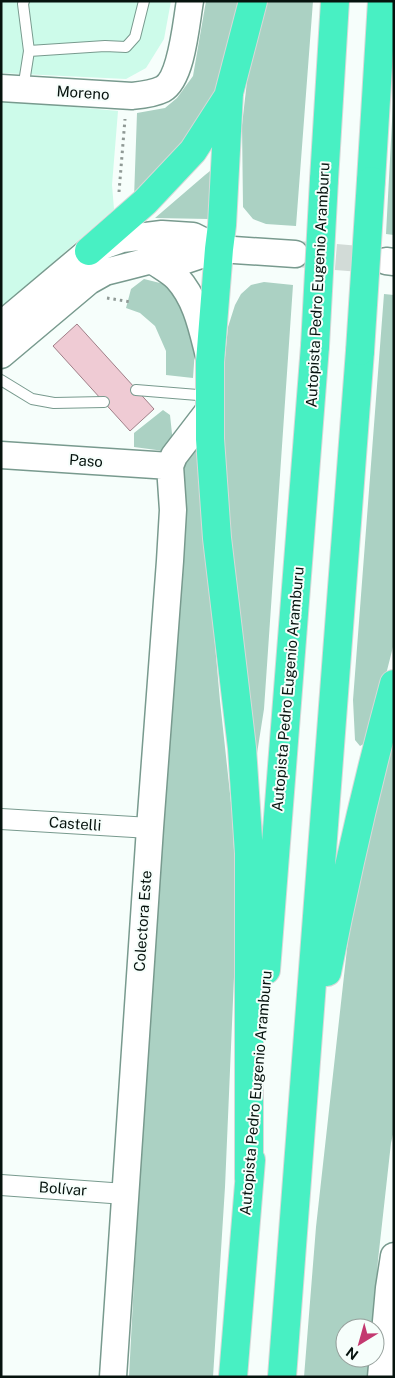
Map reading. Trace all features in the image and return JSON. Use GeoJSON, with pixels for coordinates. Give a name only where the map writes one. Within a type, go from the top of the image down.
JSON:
{"type":"FeatureCollection","features":[{"type":"Feature","properties":{"kind":"highway"},"geometry":{"type":"LineString","coordinates":[[249,1179],[249,853],[242,748],[217,538],[210,403],[210,362],[222,225],[229,93],[253,1]]}},
{"type":"Feature","properties":{"kind":"highway","name":"Autopista Pedro Eugenio Aramburu"},"geometry":{"type":"LineString","coordinates":[[233,1377],[315,346],[335,1]]}},
{"type":"Feature","properties":{"kind":"highway"},"geometry":{"type":"LineString","coordinates":[[282,1377],[360,350],[382,1]]}},
{"type":"Feature","properties":{"kind":"highway"},"geometry":{"type":"LineString","coordinates":[[89,251],[145,202],[193,151],[229,93]]}},
{"type":"Feature","properties":{"kind":"highway"},"geometry":{"type":"LineString","coordinates":[[302,1109],[340,904],[368,781],[394,684]]}},
{"type":"Feature","properties":{"kind":"street","name":"Moreno"},"geometry":{"type":"LineString","coordinates":[[12,89],[132,96],[150,94],[164,89],[173,78],[179,62],[190,1]]}},
{"type":"Feature","properties":{"kind":"street"},"geometry":{"type":"LineString","coordinates":[[1,325],[89,251],[122,239],[162,234],[193,236],[219,249]]}},
{"type":"Feature","properties":{"kind":"street"},"geometry":{"type":"LineString","coordinates":[[1,355],[89,281],[105,272],[152,260],[186,260],[219,249],[295,254]]}},
{"type":"Feature","properties":{"kind":"street"},"geometry":{"type":"LineString","coordinates":[[152,260],[176,277],[187,291],[197,312],[210,362]]}},
{"type":"Feature","properties":{"kind":"street"},"geometry":{"type":"LineString","coordinates":[[170,466],[174,456],[210,403]]}},
{"type":"Feature","properties":{"kind":"street","name":"Paso"},"geometry":{"type":"LineString","coordinates":[[1,455],[170,466]]}},
{"type":"Feature","properties":{"kind":"street","name":"Colectora Este"},"geometry":{"type":"LineString","coordinates":[[113,1377],[171,544],[173,490],[170,466]]}},
{"type":"Feature","properties":{"kind":"street","name":"Castelli"},"geometry":{"type":"LineString","coordinates":[[1,819],[150,828]]}},
{"type":"Feature","properties":{"kind":"street","name":"Bolívar"},"geometry":{"type":"LineString","coordinates":[[1,1185],[125,1194]]}},
{"type":"Feature","properties":{"kind":"street"},"geometry":{"type":"LineString","coordinates":[[381,1377],[389,1288],[394,1256]]}},
{"type":"Feature","properties":{"kind":"lane"},"geometry":{"type":"LineString","coordinates":[[12,89],[29,51],[24,1]]}},
{"type":"Feature","properties":{"kind":"lane"},"geometry":{"type":"LineString","coordinates":[[29,51],[105,46],[126,47],[135,37],[144,1]]}},
{"type":"Feature","properties":{"kind":"lane"},"geometry":{"type":"LineString","coordinates":[[1,380],[32,399],[54,403],[104,402]]}},
{"type":"Feature","properties":{"kind":"lane"},"geometry":{"type":"LineString","coordinates":[[136,390],[210,403]]}},
{"type":"Feature","properties":{"kind":"path"},"geometry":{"type":"LineString","coordinates":[[119,195],[126,113]]}},
{"type":"Feature","properties":{"kind":"path"},"geometry":{"type":"LineString","coordinates":[[105,297],[131,302]]}},
{"type":"Feature","properties":{"kind":"shaded area"},"geometry":{"type":"Polygon","coordinates":[[[1,1],[171,1],[164,39],[146,68],[126,79],[1,73],[1,1]]]}},
{"type":"Feature","properties":{"kind":"shaded area"},"geometry":{"type":"Polygon","coordinates":[[[206,1],[242,1],[224,74],[197,127],[134,198],[137,113],[165,108],[177,98],[193,76],[206,1]]]}},
{"type":"Feature","properties":{"kind":"shaded area"},"geometry":{"type":"Polygon","coordinates":[[[261,1],[313,1],[296,226],[266,224],[253,219],[243,207],[242,125],[250,55],[261,1]]]}},
{"type":"Feature","properties":{"kind":"shaded area"},"geometry":{"type":"Polygon","coordinates":[[[394,84],[394,235],[386,234],[394,84]]]}},
{"type":"Feature","properties":{"kind":"shaded area"},"geometry":{"type":"Polygon","coordinates":[[[1,100],[118,111],[112,185],[114,209],[1,308],[1,100]]]}},
{"type":"Feature","properties":{"kind":"shaded area"},"geometry":{"type":"Polygon","coordinates":[[[210,171],[209,219],[155,218],[205,175],[210,171]]]}},
{"type":"Feature","properties":{"kind":"shaded area"},"geometry":{"type":"Polygon","coordinates":[[[144,279],[164,284],[180,299],[195,349],[193,378],[166,375],[166,351],[155,326],[140,313],[126,308],[131,289],[144,279]]]}},
{"type":"Feature","properties":{"kind":"shaded area"},"geometry":{"type":"Polygon","coordinates":[[[264,282],[293,285],[264,709],[253,779],[224,484],[222,388],[228,327],[235,305],[241,294],[251,285],[264,282]]]}},
{"type":"Feature","properties":{"kind":"shaded area"},"geometry":{"type":"Polygon","coordinates":[[[384,294],[394,295],[394,643],[369,741],[360,746],[355,740],[353,700],[384,294]]]}},
{"type":"Feature","properties":{"kind":"shaded area"},"geometry":{"type":"Polygon","coordinates":[[[163,410],[170,415],[173,443],[164,451],[134,447],[134,433],[163,410]]]}},
{"type":"Feature","properties":{"kind":"shaded area"},"geometry":{"type":"Polygon","coordinates":[[[203,434],[207,554],[232,812],[236,887],[225,1187],[213,1377],[129,1377],[144,1090],[186,504],[181,465],[203,434]]]}},
{"type":"Feature","properties":{"kind":"shaded area"},"geometry":{"type":"Polygon","coordinates":[[[394,712],[394,1130],[378,1260],[374,1318],[335,1318],[335,1368],[369,1368],[369,1377],[304,1377],[316,1227],[350,922],[394,712]]]}},
{"type":"Feature","properties":{"kind":"building"},"geometry":{"type":"Polygon","coordinates":[[[77,324],[154,409],[130,431],[53,346],[77,324]]]}},
{"type":"Feature","properties":{"kind":"tunnel"},"geometry":{"type":"LineString","coordinates":[[297,254],[386,261]]}}]}
